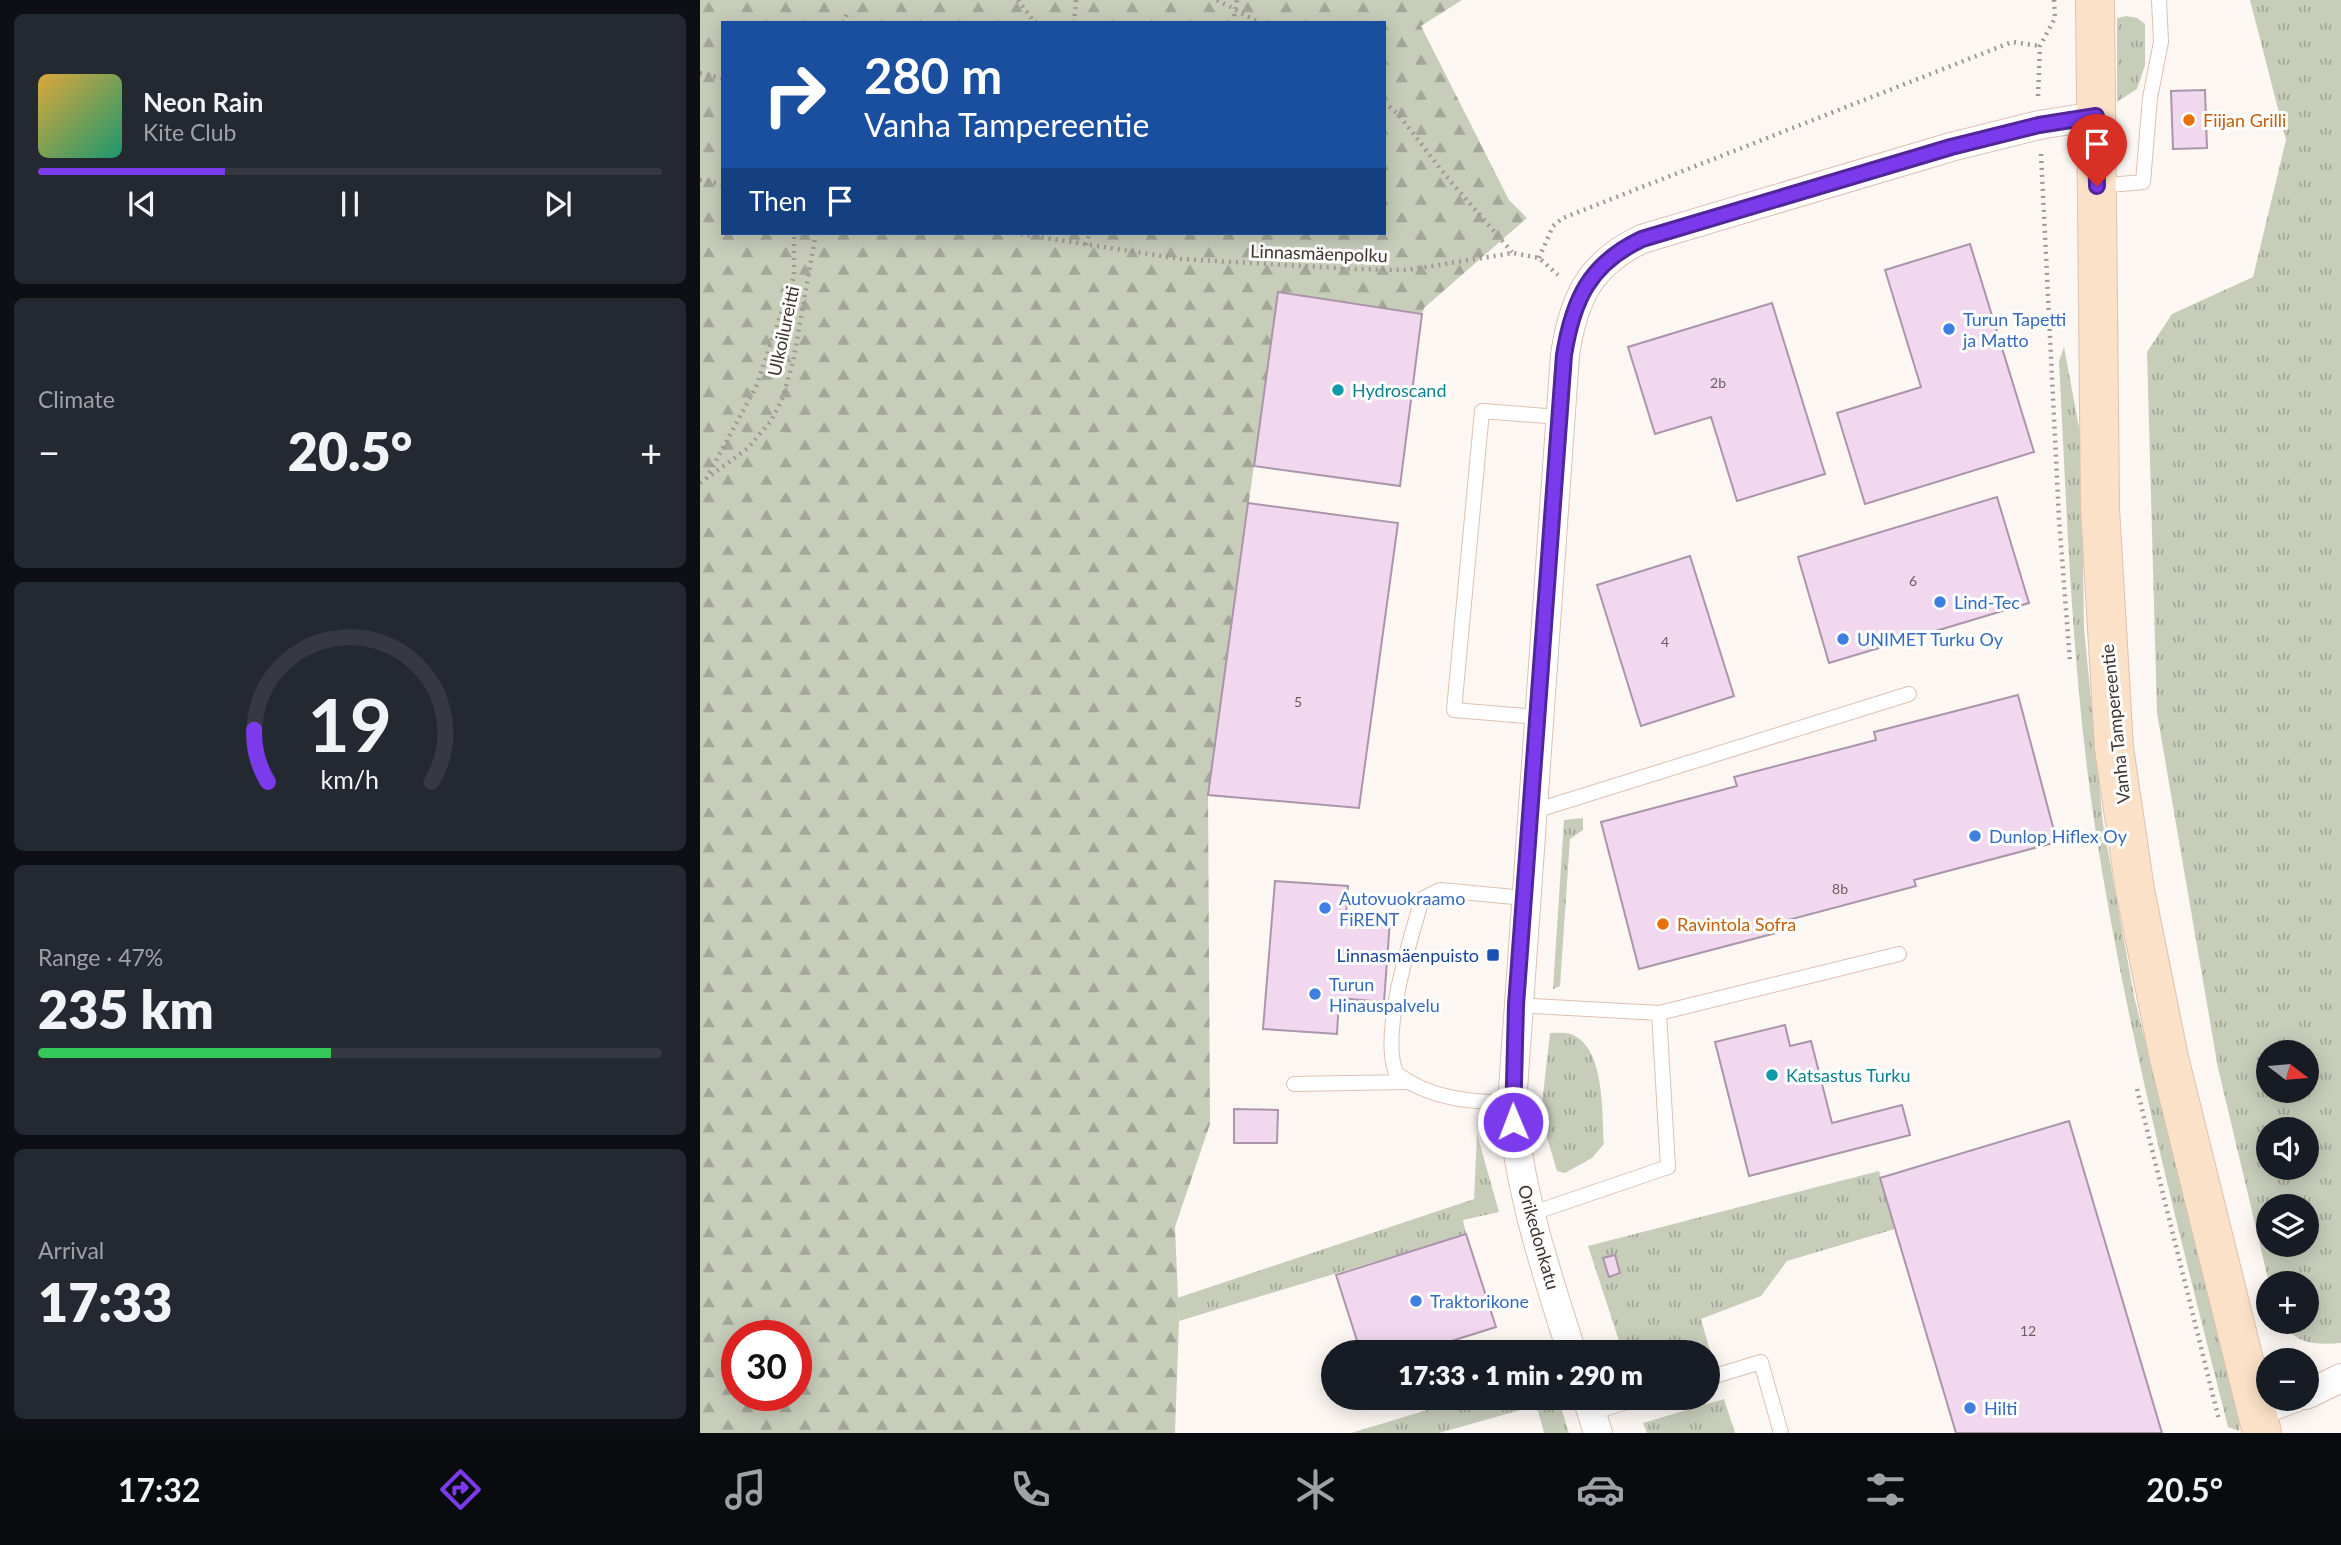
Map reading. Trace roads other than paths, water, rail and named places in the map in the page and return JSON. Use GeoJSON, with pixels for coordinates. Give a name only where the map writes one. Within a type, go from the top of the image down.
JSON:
{"type":"FeatureCollection","features":[{"type":"Feature","properties":{"kind":"main road","name":"Vanha Tampereentie"},"geometry":{"type":"LineString","coordinates":[[2095,0],[2100,508],[2114,748],[2135,890],[2169,1058],[2259,1422]]}},
{"type":"Feature","properties":{"kind":"street","name":"Orikedonkatu"},"geometry":{"type":"LineString","coordinates":[[1569,1340],[1530,1214],[1514,1140],[1511,1103],[1566,342],[1576,306],[1592,275],[1625,247],[1642,239],[1951,147],[2039,125],[2096,116]]}},
{"type":"Feature","properties":{"kind":"street"},"geometry":{"type":"LineString","coordinates":[[2319,1389],[2341,1378]]}},
{"type":"Feature","properties":{"kind":"street"},"geometry":{"type":"LineString","coordinates":[[2259,1422],[2276,1411]]}},
{"type":"Feature","properties":{"kind":"lane"},"geometry":{"type":"LineString","coordinates":[[2097,186],[2143,182],[2150,98],[2161,42],[2159,0]]}},
{"type":"Feature","properties":{"kind":"lane"},"geometry":{"type":"LineString","coordinates":[[1538,717],[1454,710],[1482,411],[1560,418]]}},
{"type":"Feature","properties":{"kind":"lane"},"geometry":{"type":"LineString","coordinates":[[1531,812],[1909,694]]}},
{"type":"Feature","properties":{"kind":"lane"},"geometry":{"type":"LineString","coordinates":[[1511,1103],[1455,1098],[1420,1090],[1396,1073],[1390,1047],[1409,943],[1422,898],[1440,890],[1525,898]]}},
{"type":"Feature","properties":{"kind":"lane"},"geometry":{"type":"LineString","coordinates":[[1516,1005],[1658,1013],[1899,954]]}},
{"type":"Feature","properties":{"kind":"lane"},"geometry":{"type":"LineString","coordinates":[[1530,1214],[1668,1167],[1658,1013]]}},
{"type":"Feature","properties":{"kind":"lane"},"geometry":{"type":"LineString","coordinates":[[1294,1084],[1407,1082]]}},
{"type":"Feature","properties":{"kind":"lane"},"geometry":{"type":"LineString","coordinates":[[1720,1374],[1761,1362],[1781,1433]]}},
{"type":"Feature","properties":{"kind":"place","name":"Fiijan Grilli"},"geometry":{"type":"Point","coordinates":[2189,120]}},
{"type":"Feature","properties":{"kind":"place","name":"Turun Tapetti ja Matto"},"geometry":{"type":"Point","coordinates":[1949,329]}},
{"type":"Feature","properties":{"kind":"place","name":"Hydroscand"},"geometry":{"type":"Point","coordinates":[1338,390]}},
{"type":"Feature","properties":{"kind":"place","name":"Lind-Tec"},"geometry":{"type":"Point","coordinates":[1940,602]}},
{"type":"Feature","properties":{"kind":"place","name":"UNIMET Turku Oy"},"geometry":{"type":"Point","coordinates":[1843,639]}},
{"type":"Feature","properties":{"kind":"place","name":"Dunlop Hiflex Oy"},"geometry":{"type":"Point","coordinates":[1975,836]}},
{"type":"Feature","properties":{"kind":"place","name":"Autovuokraamo FiRENT"},"geometry":{"type":"Point","coordinates":[1325,908]}},
{"type":"Feature","properties":{"kind":"place","name":"Ravintola Sofra"},"geometry":{"type":"Point","coordinates":[1663,924]}},
{"type":"Feature","properties":{"kind":"place","name":"Linnasmäenpuisto"},"geometry":{"type":"Point","coordinates":[1493,955]}},
{"type":"Feature","properties":{"kind":"place","name":"Turun Hinauspalvelu"},"geometry":{"type":"Point","coordinates":[1315,994]}},
{"type":"Feature","properties":{"kind":"place","name":"Katsastus Turku"},"geometry":{"type":"Point","coordinates":[1772,1075]}},
{"type":"Feature","properties":{"kind":"place","name":"Traktorikone"},"geometry":{"type":"Point","coordinates":[1416,1301]}},
{"type":"Feature","properties":{"kind":"place","name":"Hilti"},"geometry":{"type":"Point","coordinates":[1970,1408]}}]}
